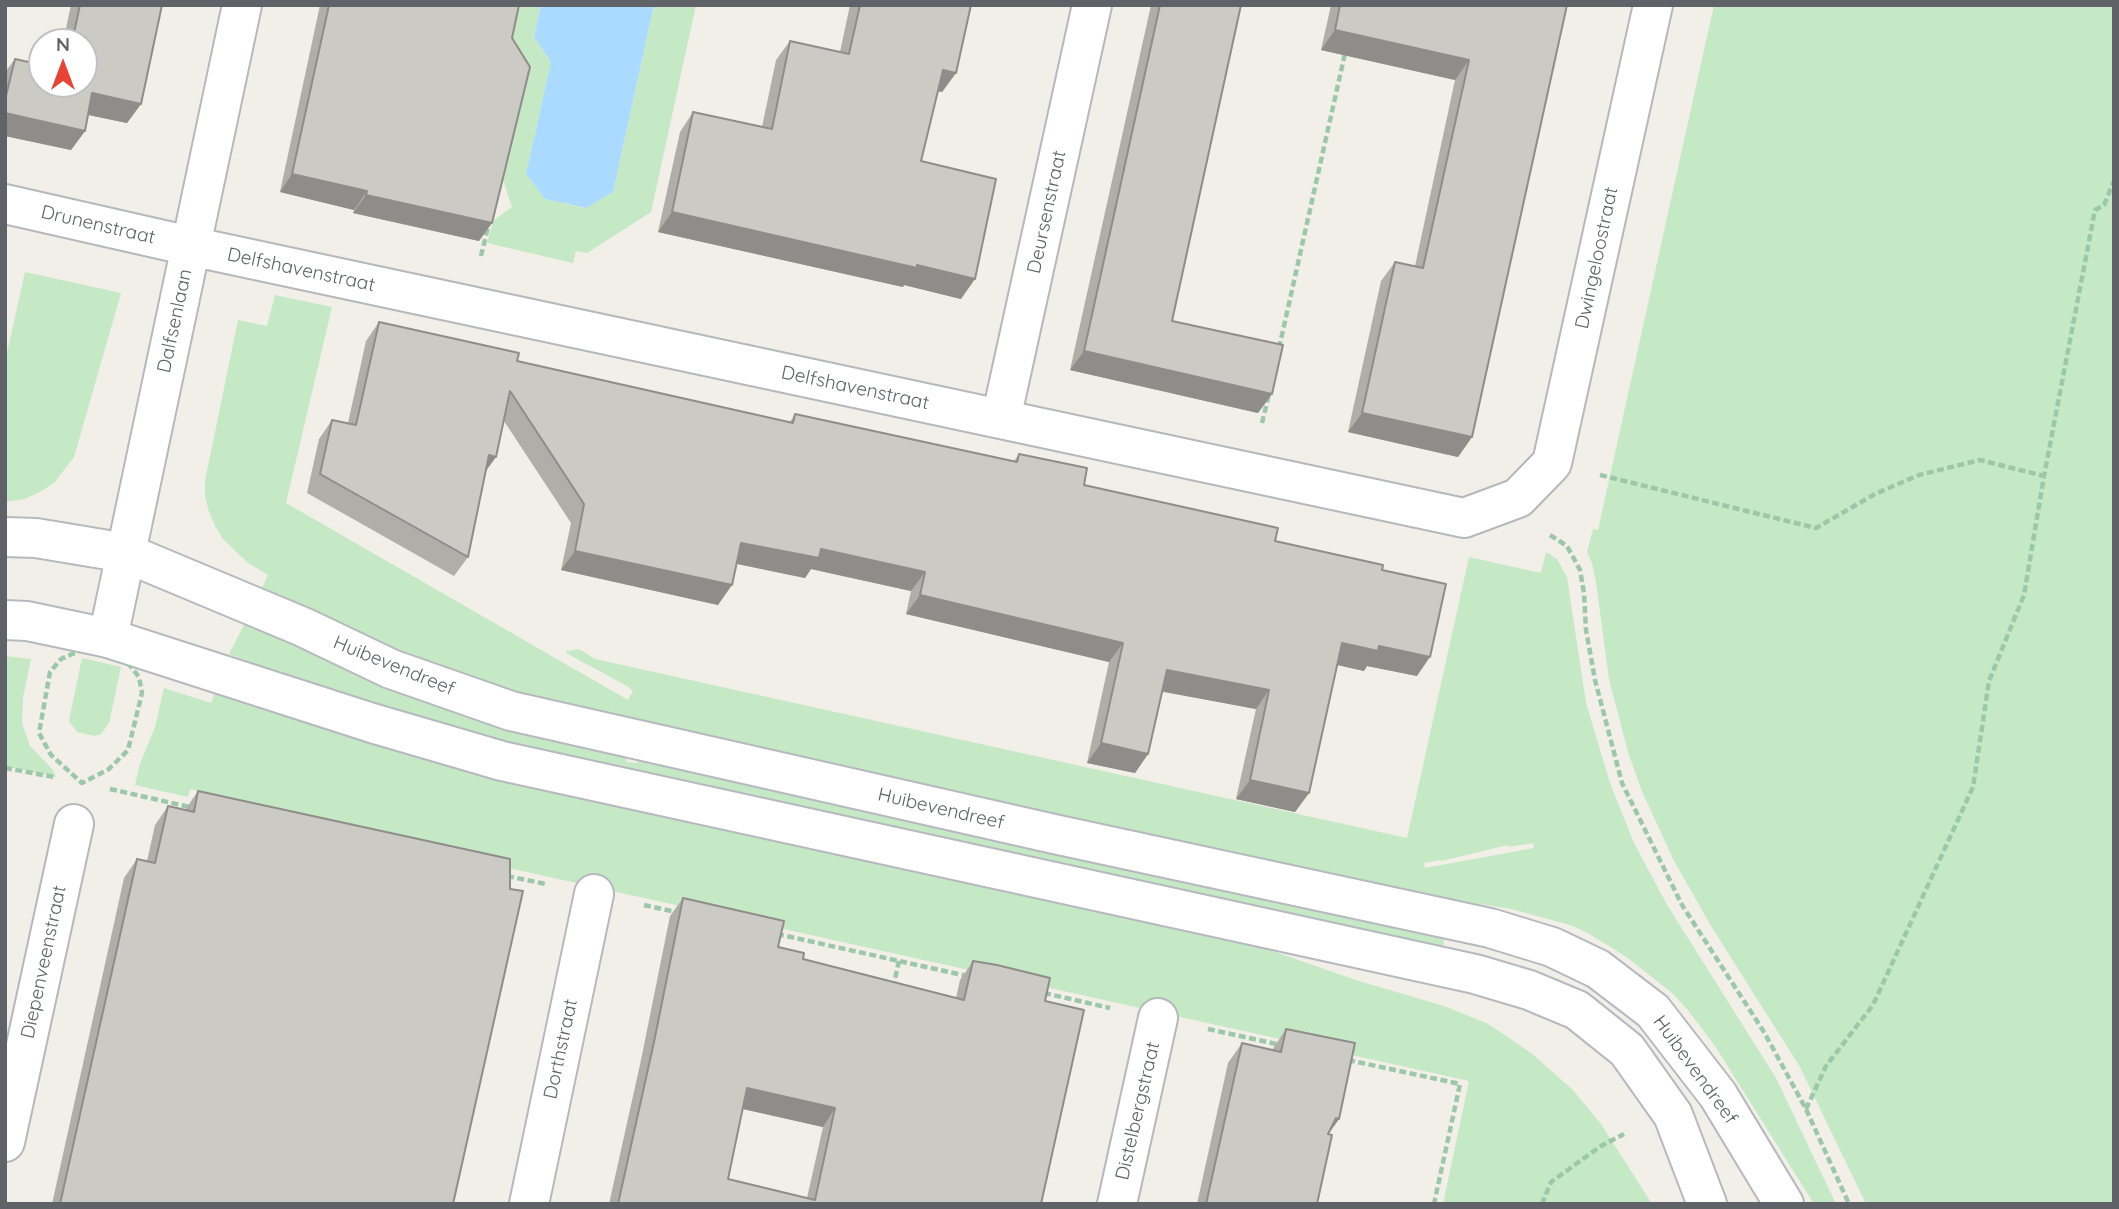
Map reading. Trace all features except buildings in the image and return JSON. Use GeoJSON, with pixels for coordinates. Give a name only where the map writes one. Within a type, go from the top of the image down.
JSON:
{"type":"FeatureCollection","features":[{"type":"Feature","properties":{"kind":"street","name":"Dalfsenlaan"},"geometry":{"type":"LineString","coordinates":[[108,638],[242,5]]}},
{"type":"Feature","properties":{"kind":"street","name":"Deursenstraat"},"geometry":{"type":"LineString","coordinates":[[1001,419],[1092,5]]}},
{"type":"Feature","properties":{"kind":"street","name":"Dwingeloostraat"},"geometry":{"type":"LineString","coordinates":[[1552,463],[1653,5]]}},
{"type":"Feature","properties":{"kind":"street","name":"Drunenstraat"},"geometry":{"type":"LineString","coordinates":[[5,204],[190,246]]}},
{"type":"Feature","properties":{"kind":"street","name":"Delfshavenstraat"},"geometry":{"type":"LineString","coordinates":[[190,246],[1464,517],[1518,498]]}},
{"type":"Feature","properties":{"kind":"street"},"geometry":{"type":"LineString","coordinates":[[1518,498],[1552,463]]}},
{"type":"Feature","properties":{"kind":"street","name":"Huibevendreef"},"geometry":{"type":"LineString","coordinates":[[5,537],[36,538],[126,553],[303,627],[391,669],[511,711],[1027,828],[1490,928],[1552,947],[1598,969],[1653,1011],[1718,1095],[1784,1204]]}},
{"type":"Feature","properties":{"kind":"street"},"geometry":{"type":"LineString","coordinates":[[5,620],[27,621],[108,638],[372,723],[502,761],[1462,971],[1530,990],[1577,1010],[1627,1050],[1673,1115],[1707,1204]]}},
{"type":"Feature","properties":{"kind":"street","name":"Diepenveenstraat"},"geometry":{"type":"LineString","coordinates":[[5,1142],[74,824]]}},
{"type":"Feature","properties":{"kind":"street","name":"Dorthstraat"},"geometry":{"type":"LineString","coordinates":[[529,1204],[594,894]]}},
{"type":"Feature","properties":{"kind":"street","name":"Distelbergstraat"},"geometry":{"type":"LineString","coordinates":[[1117,1204],[1158,1018]]}},
{"type":"Feature","properties":{"kind":"path"},"geometry":{"type":"LineString","coordinates":[[1278,352],[1347,45]]}},
{"type":"Feature","properties":{"kind":"path"},"geometry":{"type":"LineString","coordinates":[[1807,1109],[1826,1066],[1874,1005],[1973,787],[1989,681],[2024,595],[2095,211],[2104,205],[2114,181]]}},
{"type":"Feature","properties":{"kind":"path"},"geometry":{"type":"LineString","coordinates":[[469,305],[490,215]]}},
{"type":"Feature","properties":{"kind":"path"},"geometry":{"type":"LineString","coordinates":[[1251,472],[1269,392]]}},
{"type":"Feature","properties":{"kind":"path"},"geometry":{"type":"LineString","coordinates":[[1552,463],[1816,528],[1875,494],[1919,475],[1980,460],[2044,476]]}},
{"type":"Feature","properties":{"kind":"path"},"geometry":{"type":"LineString","coordinates":[[1518,498],[1539,528],[1567,546],[1580,570],[1586,630],[1595,680],[1622,783],[1682,905],[1764,1032],[1807,1109],[1849,1204]]}},
{"type":"Feature","properties":{"kind":"path"},"geometry":{"type":"LineString","coordinates":[[108,638],[139,677],[142,693],[128,750],[109,769],[82,783],[51,755],[39,733],[50,671],[61,659],[108,638]]}},
{"type":"Feature","properties":{"kind":"path"},"geometry":{"type":"LineString","coordinates":[[5,768],[56,778]]}},
{"type":"Feature","properties":{"kind":"path"},"geometry":{"type":"LineString","coordinates":[[69,780],[95,786]]}},
{"type":"Feature","properties":{"kind":"path"},"geometry":{"type":"LineString","coordinates":[[108,789],[201,809]]}},
{"type":"Feature","properties":{"kind":"path"},"geometry":{"type":"LineString","coordinates":[[502,875],[687,915]]}},
{"type":"Feature","properties":{"kind":"path"},"geometry":{"type":"LineString","coordinates":[[766,932],[968,976]]}},
{"type":"Feature","properties":{"kind":"path"},"geometry":{"type":"LineString","coordinates":[[893,988],[899,961]]}},
{"type":"Feature","properties":{"kind":"path"},"geometry":{"type":"LineString","coordinates":[[1036,991],[1290,1047]]}},
{"type":"Feature","properties":{"kind":"path"},"geometry":{"type":"LineString","coordinates":[[1342,1058],[1460,1084],[1434,1204]]}},
{"type":"Feature","properties":{"kind":"path"},"geometry":{"type":"LineString","coordinates":[[1542,1204],[1551,1182],[1601,1146],[1673,1115]]}},
{"type":"Feature","properties":{"kind":"green space"},"geometry":{"type":"Polygon","coordinates":[[[518,5],[541,5],[534,37],[551,62],[526,174],[545,199],[585,208],[613,192],[654,5],[696,5],[651,212],[587,253],[576,251],[573,263],[487,243],[493,221],[512,207],[503,180],[525,80],[508,55],[518,5]]]}},
{"type":"Feature","properties":{"kind":"green space"},"geometry":{"type":"Polygon","coordinates":[[[1714,5],[2114,5],[2114,1204],[1866,1204],[1800,1067],[1711,926],[1673,859],[1641,789],[1628,752],[1609,679],[1596,582],[1587,552],[1593,529],[1598,530],[1714,5]]]}},
{"type":"Feature","properties":{"kind":"green space"},"geometry":{"type":"Polygon","coordinates":[[[25,272],[121,293],[74,457],[54,483],[25,499],[5,502],[5,362],[25,272]]]}},
{"type":"Feature","properties":{"kind":"green space"},"geometry":{"type":"Polygon","coordinates":[[[275,295],[332,307],[286,503],[628,700],[633,691],[627,686],[566,653],[567,651],[579,649],[595,659],[1407,838],[1469,557],[1541,573],[1546,552],[1557,559],[1567,577],[1586,703],[1610,783],[1634,843],[1666,903],[1776,1078],[1836,1204],[1814,1204],[1715,1046],[1671,992],[1625,956],[1570,925],[1511,909],[1399,891],[484,689],[260,593],[268,575],[248,563],[223,539],[209,512],[205,481],[238,320],[267,326],[275,295]],[[1533,843],[1508,845],[1424,863],[1425,868],[1534,848],[1533,843]]]}},
{"type":"Feature","properties":{"kind":"green space"},"geometry":{"type":"Polygon","coordinates":[[[246,621],[394,689],[627,755],[626,762],[637,763],[639,758],[1296,902],[1444,938],[1443,947],[492,741],[284,675],[229,654],[246,621]]]}},
{"type":"Feature","properties":{"kind":"green space"},"geometry":{"type":"Polygon","coordinates":[[[5,656],[31,659],[23,698],[22,723],[30,746],[53,770],[56,777],[5,766],[5,656]]]}},
{"type":"Feature","properties":{"kind":"green space"},"geometry":{"type":"Polygon","coordinates":[[[82,658],[121,667],[109,723],[101,734],[95,736],[77,732],[69,721],[82,658]]]}},
{"type":"Feature","properties":{"kind":"green space"},"geometry":{"type":"Polygon","coordinates":[[[219,683],[1249,943],[1359,981],[1444,1006],[1486,1023],[1502,1033],[1531,1053],[1572,1089],[1601,1124],[1652,1204],[1443,1204],[1469,1081],[324,827],[292,812],[232,798],[190,789],[188,797],[135,785],[140,764],[155,727],[164,688],[211,703],[219,683]]]}},
{"type":"Feature","properties":{"kind":"water"},"geometry":{"type":"Polygon","coordinates":[[[541,5],[654,5],[613,192],[586,208],[545,199],[526,174],[551,62],[534,37],[541,5]]]}}]}
